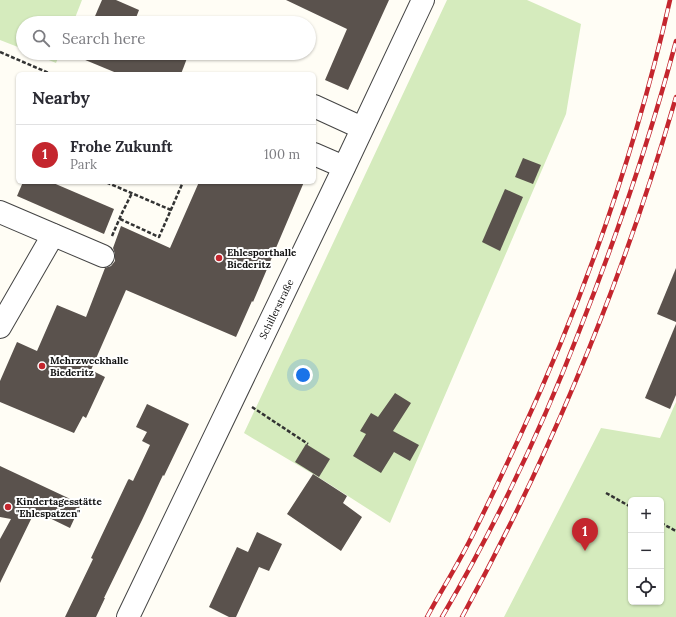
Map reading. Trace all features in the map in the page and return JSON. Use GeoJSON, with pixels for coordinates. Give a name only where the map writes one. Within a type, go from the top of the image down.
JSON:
{"type":"FeatureCollection","features":[{"type":"Feature","properties":{"kind":"street","name":"Schillerstraße"},"geometry":{"type":"LineString","coordinates":[[128,617],[423,0]]}},
{"type":"Feature","properties":{"kind":"street"},"geometry":{"type":"LineString","coordinates":[[316,107],[362,128]]}},
{"type":"Feature","properties":{"kind":"street"},"geometry":{"type":"LineString","coordinates":[[316,155],[344,167]]}},
{"type":"Feature","properties":{"kind":"street"},"geometry":{"type":"LineString","coordinates":[[0,212],[103,256]]}},
{"type":"Feature","properties":{"kind":"street"},"geometry":{"type":"LineString","coordinates":[[0,327],[52,235]]}},
{"type":"Feature","properties":{"kind":"path"},"geometry":{"type":"LineString","coordinates":[[0,52],[16,59]]}},
{"type":"Feature","properties":{"kind":"path"},"geometry":{"type":"LineString","coordinates":[[19,60],[46,72]]}},
{"type":"Feature","properties":{"kind":"path"},"geometry":{"type":"LineString","coordinates":[[110,184],[171,210]]}},
{"type":"Feature","properties":{"kind":"path"},"geometry":{"type":"LineString","coordinates":[[120,219],[159,237],[182,184]]}},
{"type":"Feature","properties":{"kind":"path"},"geometry":{"type":"LineString","coordinates":[[103,256],[132,194]]}},
{"type":"Feature","properties":{"kind":"path"},"geometry":{"type":"LineString","coordinates":[[233,398],[255,409],[308,444]]}},
{"type":"Feature","properties":{"kind":"path"},"geometry":{"type":"LineString","coordinates":[[606,493],[628,504]]}},
{"type":"Feature","properties":{"kind":"path"},"geometry":{"type":"LineString","coordinates":[[664,525],[676,531]]}},
{"type":"Feature","properties":{"kind":"green space"},"geometry":{"type":"Polygon","coordinates":[[[0,0],[82,0],[76,16],[16,16],[16,46],[0,40],[0,0]]]}},
{"type":"Feature","properties":{"kind":"green space"},"geometry":{"type":"Polygon","coordinates":[[[447,0],[527,0],[581,24],[566,114],[390,523],[323,480],[244,433],[447,0]]]}},
{"type":"Feature","properties":{"kind":"green space"},"geometry":{"type":"Polygon","coordinates":[[[49,60],[57,60],[56,63],[49,60]]]}},
{"type":"Feature","properties":{"kind":"green space"},"geometry":{"type":"Polygon","coordinates":[[[676,402],[676,617],[504,617],[601,428],[660,438],[676,402]]]}},
{"type":"Feature","properties":{"kind":"building"},"geometry":{"type":"Polygon","coordinates":[[[102,0],[116,0],[139,10],[137,16],[95,16],[102,0]]]}},
{"type":"Feature","properties":{"kind":"building"},"geometry":{"type":"Polygon","coordinates":[[[286,0],[389,0],[348,90],[325,80],[347,29],[286,0]]]}},
{"type":"Feature","properties":{"kind":"building"},"geometry":{"type":"Polygon","coordinates":[[[85,60],[186,60],[182,72],[114,72],[85,60]]]}},
{"type":"Feature","properties":{"kind":"building"},"geometry":{"type":"Polygon","coordinates":[[[523,158],[541,165],[533,184],[515,177],[523,158]]]}},
{"type":"Feature","properties":{"kind":"building"},"geometry":{"type":"Polygon","coordinates":[[[22,184],[56,184],[114,209],[104,234],[17,196],[22,184]]]}},
{"type":"Feature","properties":{"kind":"building"},"geometry":{"type":"Polygon","coordinates":[[[198,184],[303,184],[253,302],[252,301],[236,337],[126,290],[91,370],[105,377],[86,418],[83,416],[74,433],[0,402],[0,381],[17,342],[37,351],[57,305],[86,317],[105,268],[111,266],[115,261],[113,248],[121,226],[170,248],[198,184]]]}},
{"type":"Feature","properties":{"kind":"building"},"geometry":{"type":"Polygon","coordinates":[[[505,189],[523,197],[500,251],[482,242],[505,189]]]}},
{"type":"Feature","properties":{"kind":"building"},"geometry":{"type":"Polygon","coordinates":[[[676,268],[676,322],[657,314],[676,268]]]}},
{"type":"Feature","properties":{"kind":"building"},"geometry":{"type":"Polygon","coordinates":[[[676,324],[676,395],[670,409],[645,398],[676,324]]]}},
{"type":"Feature","properties":{"kind":"building"},"geometry":{"type":"Polygon","coordinates":[[[395,393],[411,403],[393,431],[419,445],[410,461],[394,452],[381,473],[353,456],[366,434],[360,431],[371,413],[378,417],[395,393]]]}},
{"type":"Feature","properties":{"kind":"building"},"geometry":{"type":"Polygon","coordinates":[[[147,404],[189,424],[164,476],[163,475],[96,617],[65,617],[93,559],[91,558],[128,480],[133,481],[150,445],[142,441],[147,432],[136,427],[147,404]]]}},
{"type":"Feature","properties":{"kind":"building"},"geometry":{"type":"Polygon","coordinates":[[[306,444],[330,459],[319,477],[295,462],[306,444]]]}},
{"type":"Feature","properties":{"kind":"building"},"geometry":{"type":"Polygon","coordinates":[[[0,466],[81,504],[70,528],[35,511],[0,583],[0,539],[11,519],[0,517],[0,466]]]}},
{"type":"Feature","properties":{"kind":"building"},"geometry":{"type":"Polygon","coordinates":[[[313,474],[347,496],[343,503],[362,517],[341,551],[287,514],[313,474]]]}},
{"type":"Feature","properties":{"kind":"building"},"geometry":{"type":"Polygon","coordinates":[[[257,532],[282,544],[269,571],[259,567],[236,617],[229,617],[209,607],[237,547],[248,552],[257,532]]]}},
{"type":"Feature","properties":{"kind":"railway"},"geometry":{"type":"LineString","coordinates":[[427,617],[463,553],[488,504],[544,383],[566,330],[607,222],[625,167],[670,0]]}},
{"type":"Feature","properties":{"kind":"railway"},"geometry":{"type":"LineString","coordinates":[[442,617],[499,512],[550,403],[607,258],[655,114],[676,41]]}},
{"type":"Feature","properties":{"kind":"railway"},"geometry":{"type":"LineString","coordinates":[[462,617],[495,555],[526,491],[556,427],[583,363],[633,231],[656,164],[676,97]]}},
{"type":"Feature","properties":{"kind":"place","name":"Ehlesporthalle Biederitz"},"geometry":{"type":"Point","coordinates":[219,258]}},
{"type":"Feature","properties":{"kind":"place","name":"Mehrzweckhalle Biederitz"},"geometry":{"type":"Point","coordinates":[42,366]}},
{"type":"Feature","properties":{"kind":"place","name":"Kindertagesstätte \"Ehlespatzen\""},"geometry":{"type":"Point","coordinates":[8,507]}},
{"type":"Feature","properties":{"kind":"place","name":"Frohe Zukunft"},"geometry":{"type":"Point","coordinates":[585,551]}}]}
